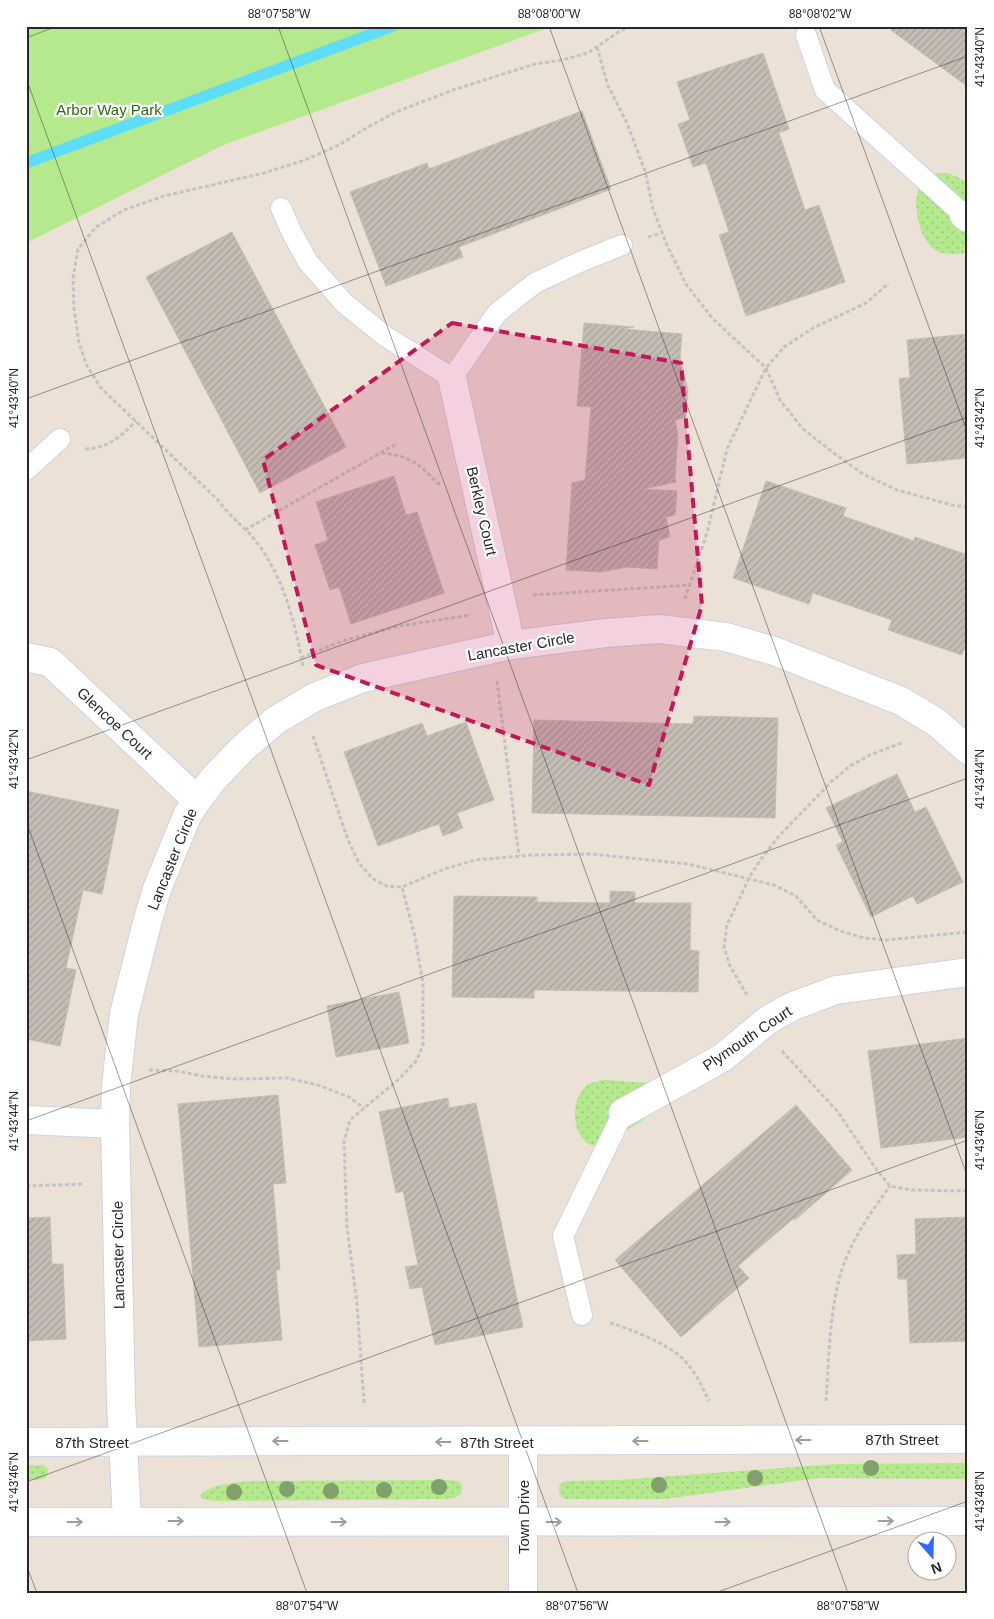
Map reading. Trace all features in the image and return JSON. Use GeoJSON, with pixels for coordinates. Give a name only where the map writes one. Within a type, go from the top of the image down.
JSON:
{"type":"FeatureCollection","features":[{"type":"Feature","properties":{"kind":"street","name":"Berkley Court"},"geometry":{"type":"LineString","coordinates":[[452,378],[511,645]]}},
{"type":"Feature","properties":{"kind":"street","name":"Lancaster Circle"},"geometry":{"type":"LineString","coordinates":[[127,1521],[115,1124],[116,1086],[124,1014],[142,941],[158,890],[187,816],[215,777],[243,748],[276,720],[315,697],[364,678],[511,645],[606,633],[659,629],[726,637],[774,651],[901,702],[936,722],[968,749]]}},
{"type":"Feature","properties":{"kind":"street","name":"Glencoe Court"},"geometry":{"type":"LineString","coordinates":[[26,657],[50,662],[197,800]]}},
{"type":"Feature","properties":{"kind":"street","name":"Plymouth Court"},"geometry":{"type":"LineString","coordinates":[[623,1113],[722,1058],[768,1020],[793,1006],[836,990],[968,972]]}},
{"type":"Feature","properties":{"kind":"street"},"geometry":{"type":"LineString","coordinates":[[26,1120],[115,1124]]}},
{"type":"Feature","properties":{"kind":"street","name":"87th Street"},"geometry":{"type":"LineString","coordinates":[[26,1442],[523,1442],[968,1439]]}},
{"type":"Feature","properties":{"kind":"street","name":"Town Drive"},"geometry":{"type":"LineString","coordinates":[[523,1442],[523,1593]]}},
{"type":"Feature","properties":{"kind":"street"},"geometry":{"type":"LineString","coordinates":[[26,1522],[968,1521]]}},
{"type":"Feature","properties":{"kind":"lane"},"geometry":{"type":"LineString","coordinates":[[806,35],[825,90],[966,216]]}},
{"type":"Feature","properties":{"kind":"lane"},"geometry":{"type":"LineString","coordinates":[[282,208],[291,231],[308,262],[344,303],[385,336],[452,378],[497,313],[535,283],[622,245]]}},
{"type":"Feature","properties":{"kind":"lane"},"geometry":{"type":"LineString","coordinates":[[26,470],[60,439]]}},
{"type":"Feature","properties":{"kind":"lane"},"geometry":{"type":"LineString","coordinates":[[582,1315],[563,1236],[623,1113]]}},
{"type":"Feature","properties":{"kind":"path"},"geometry":{"type":"LineString","coordinates":[[303,668],[291,611],[280,580],[264,555],[218,500],[102,388],[87,366],[79,343],[74,308],[73,278],[78,249],[96,227],[124,210],[164,196],[264,173],[306,160],[340,145],[396,112],[453,90],[535,64],[588,54],[630,26]]}},
{"type":"Feature","properties":{"kind":"path"},"geometry":{"type":"LineString","coordinates":[[597,47],[608,86],[628,123],[645,171],[653,209],[666,243],[686,284],[712,318],[766,368],[780,400],[803,429],[863,474],[897,490],[952,505],[968,507]]}},
{"type":"Feature","properties":{"kind":"path"},"geometry":{"type":"LineString","coordinates":[[684,601],[707,533],[727,449],[766,368],[784,348],[813,328],[866,303],[888,283]]}},
{"type":"Feature","properties":{"kind":"path"},"geometry":{"type":"LineString","coordinates":[[60,439],[71,449],[98,448],[117,439],[136,422]]}},
{"type":"Feature","properties":{"kind":"path"},"geometry":{"type":"LineString","coordinates":[[245,530],[398,443]]}},
{"type":"Feature","properties":{"kind":"path"},"geometry":{"type":"LineString","coordinates":[[380,453],[401,455],[416,463],[437,483],[444,484]]}},
{"type":"Feature","properties":{"kind":"path"},"geometry":{"type":"LineString","coordinates":[[528,595],[690,585]]}},
{"type":"Feature","properties":{"kind":"path"},"geometry":{"type":"LineString","coordinates":[[301,658],[342,641],[399,626],[474,615]]}},
{"type":"Feature","properties":{"kind":"path"},"geometry":{"type":"LineString","coordinates":[[497,681],[519,856]]}},
{"type":"Feature","properties":{"kind":"path"},"geometry":{"type":"LineString","coordinates":[[311,731],[348,840],[359,863],[372,878],[386,886],[402,887],[444,869],[475,860],[519,856],[592,854],[688,864],[774,885],[796,896],[817,920],[840,932],[864,938],[886,940],[968,932]]}},
{"type":"Feature","properties":{"kind":"path"},"geometry":{"type":"LineString","coordinates":[[748,997],[730,966],[724,947],[727,925],[749,878],[779,836],[831,782],[850,766],[870,755],[910,740]]}},
{"type":"Feature","properties":{"kind":"path"},"geometry":{"type":"LineString","coordinates":[[364,1403],[356,1304],[347,1227],[344,1141],[350,1120],[399,1079],[417,1060],[424,1045],[423,984],[416,937],[402,887]]}},
{"type":"Feature","properties":{"kind":"path"},"geometry":{"type":"LineString","coordinates":[[777,1045],[838,1112],[876,1169],[890,1186],[912,1190],[968,1191]]}},
{"type":"Feature","properties":{"kind":"path"},"geometry":{"type":"LineString","coordinates":[[148,1070],[176,1071],[234,1079],[287,1078],[318,1085],[350,1097],[364,1108]]}},
{"type":"Feature","properties":{"kind":"path"},"geometry":{"type":"LineString","coordinates":[[26,1186],[84,1184]]}},
{"type":"Feature","properties":{"kind":"path"},"geometry":{"type":"LineString","coordinates":[[826,1401],[834,1309],[840,1275],[854,1242],[874,1207],[890,1186]]}},
{"type":"Feature","properties":{"kind":"path"},"geometry":{"type":"LineString","coordinates":[[582,1315],[627,1327],[681,1357],[698,1378],[710,1401]]}},
{"type":"Feature","properties":{"kind":"highlighted area"},"geometry":{"type":"Polygon","coordinates":[[[452,323],[681,363],[702,605],[649,785],[316,665],[263,460],[452,323]]]}},
{"type":"Feature","properties":{"kind":"green space","name":"Arbor Way Park"},"geometry":{"type":"Polygon","coordinates":[[[26,26],[553,26],[221,146],[26,243],[26,26]]]}},
{"type":"Feature","properties":{"kind":"green space"},"geometry":{"type":"Polygon","coordinates":[[[936,173],[948,173],[968,182],[968,253],[948,254],[937,251],[925,240],[921,231],[918,221],[917,192],[921,183],[936,173]]]}},
{"type":"Feature","properties":{"kind":"green space"},"geometry":{"type":"Polygon","coordinates":[[[605,1080],[650,1083],[657,1106],[643,1120],[600,1148],[587,1143],[581,1137],[576,1123],[575,1108],[580,1094],[588,1084],[605,1080]]]}},
{"type":"Feature","properties":{"kind":"green space"},"geometry":{"type":"Polygon","coordinates":[[[968,1463],[968,1479],[819,1478],[665,1499],[566,1499],[560,1495],[559,1491],[560,1484],[566,1481],[618,1480],[837,1464],[968,1463]]]}},
{"type":"Feature","properties":{"kind":"green space"},"geometry":{"type":"Polygon","coordinates":[[[26,1465],[43,1465],[47,1468],[48,1472],[45,1478],[26,1480],[26,1465]]]}},
{"type":"Feature","properties":{"kind":"green space"},"geometry":{"type":"Polygon","coordinates":[[[252,1481],[458,1481],[462,1485],[461,1494],[454,1498],[445,1499],[216,1501],[202,1499],[200,1496],[216,1486],[252,1481]]]}},
{"type":"Feature","properties":{"kind":"building"},"geometry":{"type":"Polygon","coordinates":[[[894,26],[968,26],[968,87],[891,30],[894,26]]]}},
{"type":"Feature","properties":{"kind":"building"},"geometry":{"type":"Polygon","coordinates":[[[763,53],[789,129],[779,133],[805,210],[819,205],[845,282],[746,316],[719,235],[729,232],[706,163],[693,167],[678,124],[690,120],[677,82],[763,53]]]}},
{"type":"Feature","properties":{"kind":"building"},"geometry":{"type":"Polygon","coordinates":[[[582,111],[611,189],[459,247],[463,257],[386,286],[350,192],[427,163],[429,169],[582,111]]]}},
{"type":"Feature","properties":{"kind":"building"},"geometry":{"type":"Polygon","coordinates":[[[232,232],[346,447],[260,493],[146,277],[232,232]]]}},
{"type":"Feature","properties":{"kind":"building"},"geometry":{"type":"Polygon","coordinates":[[[584,323],[634,327],[624,329],[682,334],[680,357],[688,391],[686,417],[675,420],[678,435],[676,482],[643,489],[677,491],[675,515],[666,517],[670,537],[659,540],[657,569],[627,567],[600,572],[566,570],[572,483],[585,480],[591,407],[577,406],[584,323]]]}},
{"type":"Feature","properties":{"kind":"building"},"geometry":{"type":"Polygon","coordinates":[[[968,334],[968,458],[907,464],[899,378],[910,378],[907,340],[968,334]]]}},
{"type":"Feature","properties":{"kind":"building"},"geometry":{"type":"Polygon","coordinates":[[[394,476],[406,515],[417,512],[444,593],[351,624],[339,587],[330,590],[315,545],[328,540],[316,502],[394,476]]]}},
{"type":"Feature","properties":{"kind":"building"},"geometry":{"type":"Polygon","coordinates":[[[766,481],[846,508],[843,516],[914,541],[915,537],[968,555],[968,639],[962,655],[888,630],[892,620],[813,593],[809,604],[733,578],[766,481]]]}},
{"type":"Feature","properties":{"kind":"building"},"geometry":{"type":"Polygon","coordinates":[[[694,716],[778,718],[775,818],[532,813],[534,720],[693,724],[694,716]]]}},
{"type":"Feature","properties":{"kind":"building"},"geometry":{"type":"Polygon","coordinates":[[[466,722],[494,800],[457,813],[463,828],[443,836],[439,824],[378,846],[344,752],[422,723],[427,736],[466,722]]]}},
{"type":"Feature","properties":{"kind":"building"},"geometry":{"type":"Polygon","coordinates":[[[897,774],[915,812],[926,807],[963,882],[917,904],[913,896],[871,917],[836,845],[843,842],[826,808],[897,774]]]}},
{"type":"Feature","properties":{"kind":"building"},"geometry":{"type":"Polygon","coordinates":[[[26,791],[119,810],[102,894],[83,890],[66,968],[76,970],[60,1046],[26,1039],[26,791]]]}},
{"type":"Feature","properties":{"kind":"building"},"geometry":{"type":"Polygon","coordinates":[[[610,891],[635,892],[635,903],[691,903],[690,950],[699,951],[698,992],[534,990],[534,998],[452,997],[454,896],[537,897],[537,902],[610,903],[610,891]]]}},
{"type":"Feature","properties":{"kind":"building"},"geometry":{"type":"Polygon","coordinates":[[[399,992],[409,1043],[336,1057],[327,1006],[399,992]]]}},
{"type":"Feature","properties":{"kind":"building"},"geometry":{"type":"Polygon","coordinates":[[[968,1038],[968,1137],[881,1148],[868,1051],[968,1038]]]}},
{"type":"Feature","properties":{"kind":"building"},"geometry":{"type":"Polygon","coordinates":[[[278,1095],[286,1183],[273,1184],[280,1270],[276,1270],[282,1340],[199,1347],[178,1104],[278,1095]]]}},
{"type":"Feature","properties":{"kind":"building"},"geometry":{"type":"Polygon","coordinates":[[[448,1098],[449,1108],[476,1103],[523,1327],[435,1345],[422,1287],[410,1289],[405,1267],[418,1265],[403,1191],[396,1193],[379,1112],[448,1098]]]}},
{"type":"Feature","properties":{"kind":"building"},"geometry":{"type":"Polygon","coordinates":[[[796,1105],[852,1170],[795,1220],[794,1218],[738,1266],[749,1278],[681,1337],[615,1260],[796,1105]]]}},
{"type":"Feature","properties":{"kind":"building"},"geometry":{"type":"Polygon","coordinates":[[[50,1217],[52,1264],[63,1264],[66,1339],[26,1341],[26,1218],[50,1217]]]}},
{"type":"Feature","properties":{"kind":"building"},"geometry":{"type":"Polygon","coordinates":[[[968,1217],[968,1341],[910,1343],[907,1279],[898,1279],[897,1255],[916,1254],[915,1219],[968,1217]]]}},
{"type":"Feature","properties":{"kind":"waterway"},"geometry":{"type":"LineString","coordinates":[[26,163],[393,26]]}}]}
